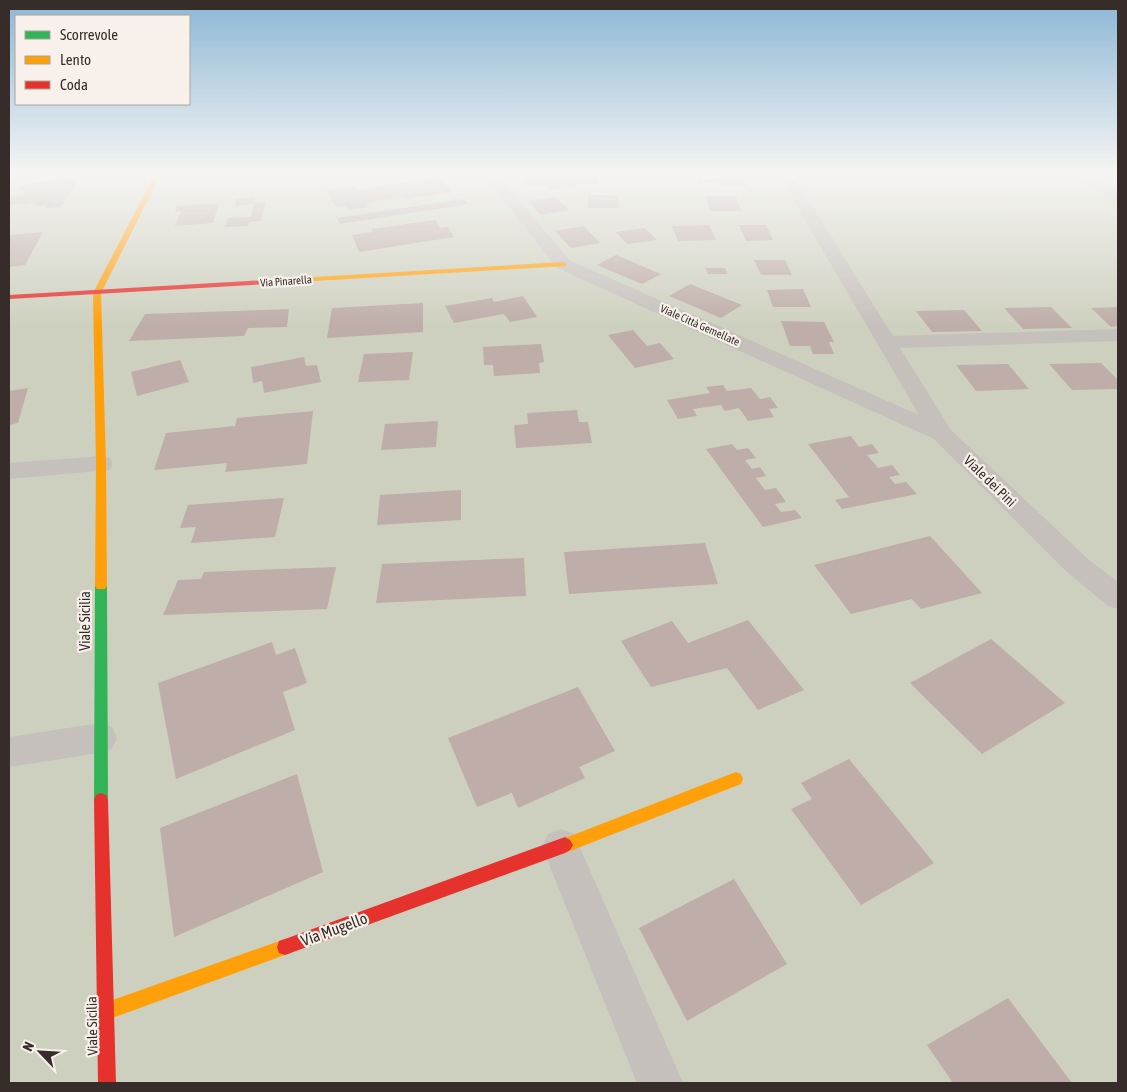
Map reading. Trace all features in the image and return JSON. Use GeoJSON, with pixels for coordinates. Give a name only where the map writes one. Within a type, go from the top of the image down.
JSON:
{"type":"FeatureCollection","features":[{"type":"Feature","properties":{"kind":"street","name":"Viale Sicilia"},"geometry":{"type":"LineString","coordinates":[[107,1083],[100,738],[101,464],[97,292],[132,225]]}},
{"type":"Feature","properties":{"kind":"street","name":"Viale Città Gemellate"},"geometry":{"type":"LineString","coordinates":[[531,225],[563,264],[942,434]]}},
{"type":"Feature","properties":{"kind":"street","name":"Viale dei Pini"},"geometry":{"type":"LineString","coordinates":[[816,225],[942,434],[1078,566],[1118,598]]}},
{"type":"Feature","properties":{"kind":"street","name":"Via Pinarella"},"geometry":{"type":"LineString","coordinates":[[9,297],[563,264]]}},
{"type":"Feature","properties":{"kind":"street"},"geometry":{"type":"LineString","coordinates":[[888,342],[1118,335]]}},
{"type":"Feature","properties":{"kind":"street"},"geometry":{"type":"LineString","coordinates":[[9,471],[101,464]]}},
{"type":"Feature","properties":{"kind":"street"},"geometry":{"type":"LineString","coordinates":[[9,752],[100,738]]}},
{"type":"Feature","properties":{"kind":"street","name":"Via Mugello"},"geometry":{"type":"LineString","coordinates":[[106,1010],[561,847],[736,779]]}},
{"type":"Feature","properties":{"kind":"street"},"geometry":{"type":"LineString","coordinates":[[561,847],[660,1083]]}},
{"type":"Feature","properties":{"kind":"green space"},"geometry":{"type":"Polygon","coordinates":[[[9,225],[1118,225],[1118,1083],[9,1083],[9,225]]]}},
{"type":"Feature","properties":{"kind":"building"},"geometry":{"type":"Polygon","coordinates":[[[225,225],[248,225],[248,226],[224,227],[225,225]]]}},
{"type":"Feature","properties":{"kind":"building"},"geometry":{"type":"Polygon","coordinates":[[[400,225],[438,225],[440,228],[448,227],[454,237],[359,252],[352,235],[373,232],[371,229],[400,225]]]}},
{"type":"Feature","properties":{"kind":"building"},"geometry":{"type":"Polygon","coordinates":[[[709,225],[716,240],[678,241],[672,226],[709,225]]]}},
{"type":"Feature","properties":{"kind":"building"},"geometry":{"type":"Polygon","coordinates":[[[739,225],[766,225],[773,240],[746,241],[739,225]]]}},
{"type":"Feature","properties":{"kind":"building"},"geometry":{"type":"Polygon","coordinates":[[[584,226],[600,243],[571,248],[555,231],[584,226]]]}},
{"type":"Feature","properties":{"kind":"building"},"geometry":{"type":"Polygon","coordinates":[[[645,228],[657,240],[627,244],[616,232],[645,228]]]}},
{"type":"Feature","properties":{"kind":"building"},"geometry":{"type":"Polygon","coordinates":[[[43,232],[25,265],[9,267],[9,235],[43,232]]]}},
{"type":"Feature","properties":{"kind":"building"},"geometry":{"type":"Polygon","coordinates":[[[616,255],[661,274],[642,284],[597,265],[616,255]]]}},
{"type":"Feature","properties":{"kind":"building"},"geometry":{"type":"Polygon","coordinates":[[[754,260],[785,260],[792,275],[761,275],[754,260]]]}},
{"type":"Feature","properties":{"kind":"building"},"geometry":{"type":"Polygon","coordinates":[[[705,268],[725,268],[728,274],[708,274],[705,268]]]}},
{"type":"Feature","properties":{"kind":"building"},"geometry":{"type":"Polygon","coordinates":[[[690,284],[742,305],[721,318],[669,296],[690,284]]]}},
{"type":"Feature","properties":{"kind":"building"},"geometry":{"type":"Polygon","coordinates":[[[803,289],[811,307],[773,307],[767,290],[803,289]]]}},
{"type":"Feature","properties":{"kind":"building"},"geometry":{"type":"Polygon","coordinates":[[[523,296],[537,317],[510,322],[504,314],[454,323],[445,306],[492,298],[494,302],[523,296]]]}},
{"type":"Feature","properties":{"kind":"building"},"geometry":{"type":"Polygon","coordinates":[[[423,303],[423,332],[327,338],[332,308],[423,303]]]}},
{"type":"Feature","properties":{"kind":"building"},"geometry":{"type":"Polygon","coordinates":[[[1051,307],[1072,328],[1023,329],[1004,308],[1051,307]]]}},
{"type":"Feature","properties":{"kind":"building"},"geometry":{"type":"Polygon","coordinates":[[[1118,307],[1118,326],[1111,327],[1091,308],[1118,307]]]}},
{"type":"Feature","properties":{"kind":"building"},"geometry":{"type":"Polygon","coordinates":[[[289,309],[287,327],[248,328],[244,336],[129,341],[145,314],[289,309]]]}},
{"type":"Feature","properties":{"kind":"building"},"geometry":{"type":"Polygon","coordinates":[[[964,310],[982,331],[932,332],[916,311],[964,310]]]}},
{"type":"Feature","properties":{"kind":"building"},"geometry":{"type":"Polygon","coordinates":[[[781,321],[824,322],[834,342],[829,342],[834,354],[813,354],[810,346],[790,346],[781,321]]]}},
{"type":"Feature","properties":{"kind":"building"},"geometry":{"type":"Polygon","coordinates":[[[633,330],[647,346],[660,343],[674,359],[635,368],[608,335],[633,330]]]}},
{"type":"Feature","properties":{"kind":"building"},"geometry":{"type":"Polygon","coordinates":[[[541,344],[544,362],[539,363],[540,373],[494,376],[493,365],[484,365],[483,347],[541,344]]]}},
{"type":"Feature","properties":{"kind":"building"},"geometry":{"type":"Polygon","coordinates":[[[413,352],[409,380],[358,382],[364,354],[413,352]]]}},
{"type":"Feature","properties":{"kind":"building"},"geometry":{"type":"Polygon","coordinates":[[[304,357],[306,366],[317,365],[321,382],[264,393],[262,381],[253,383],[251,367],[304,357]]]}},
{"type":"Feature","properties":{"kind":"building"},"geometry":{"type":"Polygon","coordinates":[[[180,360],[189,382],[137,396],[131,372],[180,360]]]}},
{"type":"Feature","properties":{"kind":"building"},"geometry":{"type":"Polygon","coordinates":[[[1101,363],[1118,380],[1118,389],[1072,390],[1049,364],[1101,363]]]}},
{"type":"Feature","properties":{"kind":"building"},"geometry":{"type":"Polygon","coordinates":[[[1008,364],[1029,389],[976,391],[956,365],[1008,364]]]}},
{"type":"Feature","properties":{"kind":"building"},"geometry":{"type":"Polygon","coordinates":[[[723,385],[727,391],[751,388],[760,399],[770,397],[778,408],[769,409],[774,417],[748,421],[739,408],[725,411],[721,405],[693,409],[697,416],[678,419],[667,400],[710,393],[706,387],[723,385]]]}},
{"type":"Feature","properties":{"kind":"building"},"geometry":{"type":"Polygon","coordinates":[[[28,388],[18,423],[9,425],[9,391],[28,388]]]}},
{"type":"Feature","properties":{"kind":"building"},"geometry":{"type":"Polygon","coordinates":[[[577,410],[579,422],[588,422],[592,443],[516,448],[514,425],[528,424],[527,413],[577,410]]]}},
{"type":"Feature","properties":{"kind":"building"},"geometry":{"type":"Polygon","coordinates":[[[313,411],[307,464],[225,472],[227,463],[154,470],[166,433],[235,426],[237,418],[313,411]]]}},
{"type":"Feature","properties":{"kind":"building"},"geometry":{"type":"Polygon","coordinates":[[[438,421],[436,447],[381,450],[385,424],[438,421]]]}},
{"type":"Feature","properties":{"kind":"building"},"geometry":{"type":"Polygon","coordinates":[[[851,436],[859,447],[872,444],[879,453],[867,455],[878,468],[892,465],[900,475],[889,477],[895,484],[906,482],[917,494],[842,509],[835,500],[849,497],[808,444],[851,436]]]}},
{"type":"Feature","properties":{"kind":"building"},"geometry":{"type":"Polygon","coordinates":[[[732,444],[737,450],[748,448],[756,458],[745,460],[752,469],[760,467],[766,476],[756,478],[765,490],[776,488],[786,502],[775,504],[781,512],[795,510],[802,518],[763,527],[706,449],[732,444]]]}},
{"type":"Feature","properties":{"kind":"building"},"geometry":{"type":"Polygon","coordinates":[[[461,490],[461,520],[377,525],[380,495],[461,490]]]}},
{"type":"Feature","properties":{"kind":"building"},"geometry":{"type":"Polygon","coordinates":[[[284,498],[275,537],[191,543],[196,527],[180,528],[188,505],[284,498]]]}},
{"type":"Feature","properties":{"kind":"building"},"geometry":{"type":"Polygon","coordinates":[[[930,536],[982,593],[921,609],[912,599],[851,614],[814,565],[930,536]]]}},
{"type":"Feature","properties":{"kind":"building"},"geometry":{"type":"Polygon","coordinates":[[[705,543],[718,584],[569,594],[564,552],[705,543]]]}},
{"type":"Feature","properties":{"kind":"building"},"geometry":{"type":"Polygon","coordinates":[[[524,558],[526,596],[376,603],[382,564],[524,558]]]}},
{"type":"Feature","properties":{"kind":"building"},"geometry":{"type":"Polygon","coordinates":[[[336,567],[327,609],[163,615],[178,580],[201,579],[204,572],[336,567]]]}},
{"type":"Feature","properties":{"kind":"building"},"geometry":{"type":"Polygon","coordinates":[[[748,620],[804,690],[758,710],[727,668],[651,687],[621,641],[672,621],[688,643],[748,620]]]}},
{"type":"Feature","properties":{"kind":"building"},"geometry":{"type":"Polygon","coordinates":[[[991,639],[1065,703],[982,754],[910,683],[991,639]]]}},
{"type":"Feature","properties":{"kind":"building"},"geometry":{"type":"Polygon","coordinates":[[[272,642],[276,655],[295,648],[307,683],[283,692],[295,730],[176,779],[158,683],[272,642]]]}},
{"type":"Feature","properties":{"kind":"building"},"geometry":{"type":"Polygon","coordinates":[[[578,687],[615,751],[579,767],[585,778],[518,808],[512,793],[477,807],[448,738],[578,687]]]}},
{"type":"Feature","properties":{"kind":"building"},"geometry":{"type":"Polygon","coordinates":[[[849,759],[934,863],[861,905],[791,809],[812,799],[801,783],[849,759]]]}},
{"type":"Feature","properties":{"kind":"building"},"geometry":{"type":"Polygon","coordinates":[[[297,774],[323,872],[174,937],[160,828],[297,774]]]}},
{"type":"Feature","properties":{"kind":"building"},"geometry":{"type":"Polygon","coordinates":[[[734,879],[787,964],[687,1021],[639,928],[734,879]]]}},
{"type":"Feature","properties":{"kind":"building"},"geometry":{"type":"Polygon","coordinates":[[[1008,998],[1072,1083],[953,1083],[927,1045],[1008,998]]]}},
{"type":"Feature","properties":{"kind":"traffic: fast"},"geometry":{"type":"LineString","coordinates":[[101,586],[101,800]]}},
{"type":"Feature","properties":{"kind":"traffic: slow"},"geometry":{"type":"LineString","coordinates":[[101,586],[101,464],[97,293],[132,225]]}},
{"type":"Feature","properties":{"kind":"traffic: slow"},"geometry":{"type":"LineString","coordinates":[[282,281],[563,264]]}},
{"type":"Feature","properties":{"kind":"traffic: slow"},"geometry":{"type":"LineString","coordinates":[[565,845],[736,779]]}},
{"type":"Feature","properties":{"kind":"traffic: slow"},"geometry":{"type":"LineString","coordinates":[[107,1011],[285,947]]}},
{"type":"Feature","properties":{"kind":"traffic: jam"},"geometry":{"type":"LineString","coordinates":[[9,297],[282,281]]}},
{"type":"Feature","properties":{"kind":"traffic: jam"},"geometry":{"type":"LineString","coordinates":[[101,800],[107,1083]]}},
{"type":"Feature","properties":{"kind":"traffic: jam"},"geometry":{"type":"LineString","coordinates":[[285,947],[565,845]]}}]}
